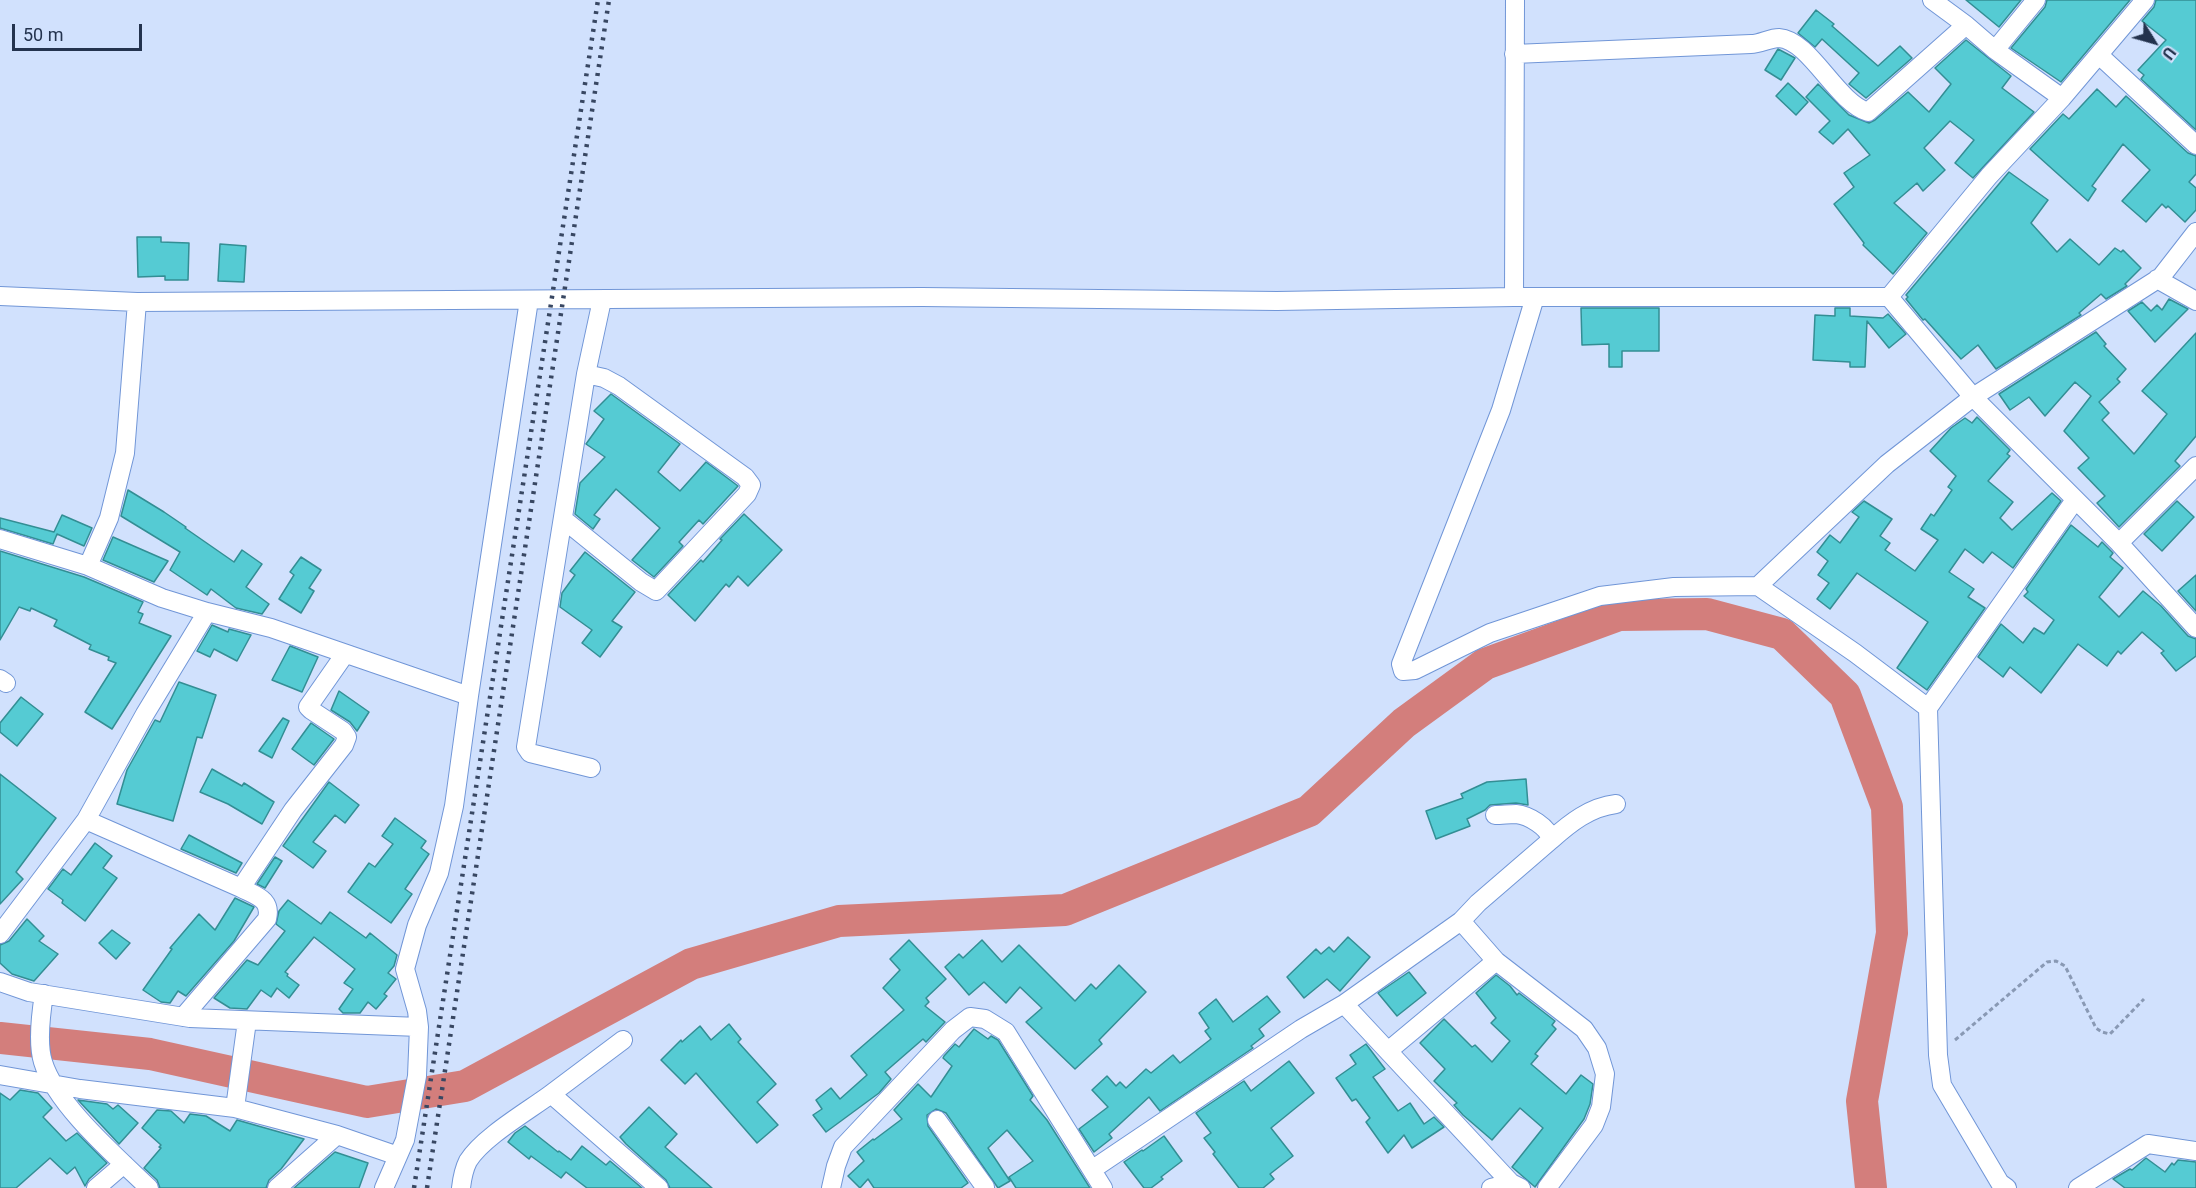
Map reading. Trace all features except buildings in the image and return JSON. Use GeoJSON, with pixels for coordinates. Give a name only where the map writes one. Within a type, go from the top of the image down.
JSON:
{"type":"FeatureCollection","features":[{"type":"Feature","properties":{"kind":"street"},"geometry":{"type":"LineString","coordinates":[[1514,297],[1515,0]]}},
{"type":"Feature","properties":{"kind":"street"},"geometry":{"type":"LineString","coordinates":[[1932,0],[1995,50],[2062,98]]}},
{"type":"Feature","properties":{"kind":"street"},"geometry":{"type":"LineString","coordinates":[[1995,50],[2036,0]]}},
{"type":"Feature","properties":{"kind":"street"},"geometry":{"type":"LineString","coordinates":[[1889,297],[1989,176],[2062,98],[2145,0]]}},
{"type":"Feature","properties":{"kind":"street"},"geometry":{"type":"LineString","coordinates":[[1514,54],[1757,44],[1777,38],[1791,41],[1802,49],[1819,70],[1851,100],[1868,112],[1966,25]]}},
{"type":"Feature","properties":{"kind":"street"},"geometry":{"type":"LineString","coordinates":[[2099,55],[2196,145]]}},
{"type":"Feature","properties":{"kind":"street"},"geometry":{"type":"LineString","coordinates":[[1758,586],[1887,464],[1973,397],[2162,274],[2196,232]]}},
{"type":"Feature","properties":{"kind":"street"},"geometry":{"type":"LineString","coordinates":[[2162,274],[2196,301]]}},
{"type":"Feature","properties":{"kind":"street"},"geometry":{"type":"LineString","coordinates":[[0,296],[137,302],[922,297],[1277,302],[1514,297],[1889,297],[1973,397],[2119,543],[2196,628]]}},
{"type":"Feature","properties":{"kind":"street"},"geometry":{"type":"LineString","coordinates":[[1535,297],[1501,410],[1401,664],[1403,671],[1415,670],[1490,633],[1600,596],[1674,587],[1758,586],[1855,653],[1928,708]]}},
{"type":"Feature","properties":{"kind":"street"},"geometry":{"type":"LineString","coordinates":[[384,1188],[402,1148],[417,1076],[419,1027],[417,1011],[405,969],[417,925],[439,873],[454,806],[529,300]]}},
{"type":"Feature","properties":{"kind":"street"},"geometry":{"type":"LineString","coordinates":[[591,768],[530,753],[526,747],[586,374],[602,300]]}},
{"type":"Feature","properties":{"kind":"street"},"geometry":{"type":"LineString","coordinates":[[88,566],[110,518],[125,453],[137,302]]}},
{"type":"Feature","properties":{"kind":"street"},"geometry":{"type":"LineString","coordinates":[[562,519],[640,582],[656,591],[747,494],[751,485],[745,477],[620,386],[604,378],[586,374]]}},
{"type":"Feature","properties":{"kind":"street"},"geometry":{"type":"LineString","coordinates":[[2119,543],[2196,466]]}},
{"type":"Feature","properties":{"kind":"street"},"geometry":{"type":"LineString","coordinates":[[2007,1188],[2000,1183],[1942,1085],[1938,1055],[1928,708],[2075,500]]}},
{"type":"Feature","properties":{"kind":"street"},"geometry":{"type":"LineString","coordinates":[[0,539],[88,566],[162,598],[271,628],[469,696]]}},
{"type":"Feature","properties":{"kind":"street"},"geometry":{"type":"LineString","coordinates":[[0,933],[86,820],[145,714],[207,612]]}},
{"type":"Feature","properties":{"kind":"street"},"geometry":{"type":"LineString","coordinates":[[241,888],[293,810],[344,745],[347,737],[343,731],[308,707],[345,654]]}},
{"type":"Feature","properties":{"kind":"street"},"geometry":{"type":"LineString","coordinates":[[1093,1169],[1301,1029],[1344,1004],[1461,921],[1568,825],[1600,806],[1616,804]]}},
{"type":"Feature","properties":{"kind":"street"},"geometry":{"type":"LineString","coordinates":[[1495,815],[1518,814],[1531,819],[1546,829],[1551,840]]}},
{"type":"Feature","properties":{"kind":"street"},"geometry":{"type":"LineString","coordinates":[[86,820],[241,888],[262,899],[269,910],[267,919],[183,1017]]}},
{"type":"Feature","properties":{"kind":"street"},"geometry":{"type":"LineString","coordinates":[[1461,921],[1496,961],[1584,1029],[1597,1047],[1605,1074],[1601,1107],[1594,1125],[1547,1188]]}},
{"type":"Feature","properties":{"kind":"street"},"geometry":{"type":"LineString","coordinates":[[1388,1051],[1496,961]]}},
{"type":"Feature","properties":{"kind":"street"},"geometry":{"type":"LineString","coordinates":[[0,982],[29,992],[183,1017],[247,1024],[419,1027]]}},
{"type":"Feature","properties":{"kind":"street"},"geometry":{"type":"LineString","coordinates":[[44,993],[41,1017],[43,1060],[53,1085],[97,1138],[149,1188]]}},
{"type":"Feature","properties":{"kind":"street"},"geometry":{"type":"LineString","coordinates":[[1344,1004],[1516,1186]]}},
{"type":"Feature","properties":{"kind":"street"},"geometry":{"type":"LineString","coordinates":[[831,1188],[843,1147],[953,1030],[970,1017],[985,1019],[1006,1032],[1103,1188]]}},
{"type":"Feature","properties":{"kind":"street"},"geometry":{"type":"LineString","coordinates":[[235,1105],[247,1024]]}},
{"type":"Feature","properties":{"kind":"street"},"geometry":{"type":"LineString","coordinates":[[461,1188],[468,1162],[483,1145],[623,1040]]}},
{"type":"Feature","properties":{"kind":"street"},"geometry":{"type":"LineString","coordinates":[[0,1075],[53,1085],[235,1105],[337,1135],[402,1148]]}},
{"type":"Feature","properties":{"kind":"street"},"geometry":{"type":"LineString","coordinates":[[551,1094],[659,1188]]}},
{"type":"Feature","properties":{"kind":"street"},"geometry":{"type":"LineString","coordinates":[[937,1120],[986,1188]]}},
{"type":"Feature","properties":{"kind":"street"},"geometry":{"type":"LineString","coordinates":[[277,1188],[337,1135]]}},
{"type":"Feature","properties":{"kind":"street"},"geometry":{"type":"LineString","coordinates":[[2078,1188],[2148,1144],[2196,1151]]}},
{"type":"Feature","properties":{"kind":"street"},"geometry":{"type":"LineString","coordinates":[[96,1188],[124,1164]]}},
{"type":"Feature","properties":{"kind":"street"},"geometry":{"type":"LineString","coordinates":[[1491,1188],[1516,1186]]}},
{"type":"Feature","properties":{"kind":"path"},"geometry":{"type":"LineString","coordinates":[[1938,1055],[2048,962],[2056,961],[2065,966],[2096,1028],[2102,1032],[2110,1034],[2144,999]]}},
{"type":"Feature","properties":{"kind":"waterway"},"geometry":{"type":"LineString","coordinates":[[0,1038],[150,1054],[367,1102],[465,1086],[691,964],[839,921],[1065,910],[1309,811],[1404,723],[1485,664],[1619,615],[1707,614],[1782,634],[1845,695],[1887,807],[1892,933],[1862,1101],[1871,1188]]}},
{"type":"Feature","properties":{"kind":"railway"},"geometry":{"type":"LineString","coordinates":[[414,1188],[598,0]]}},
{"type":"Feature","properties":{"kind":"railway"},"geometry":{"type":"LineString","coordinates":[[427,1188],[609,0]]}}]}
